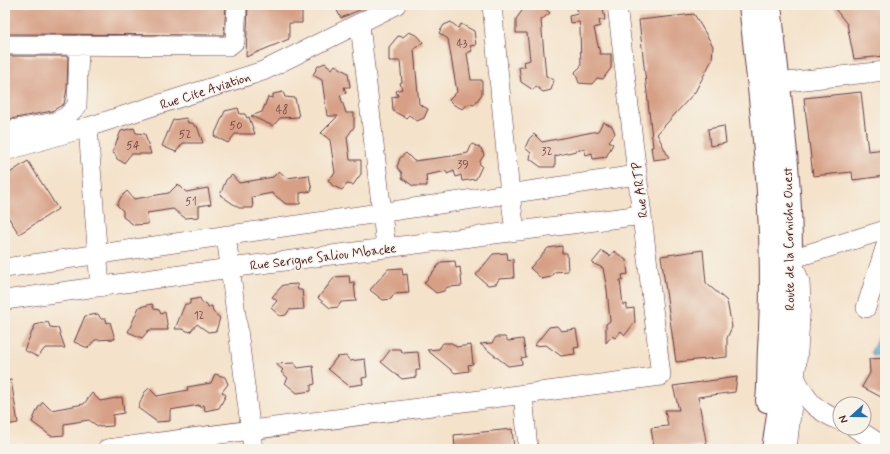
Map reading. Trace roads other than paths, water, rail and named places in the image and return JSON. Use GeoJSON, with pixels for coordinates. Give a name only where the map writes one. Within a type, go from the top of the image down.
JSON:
{"type":"FeatureCollection","features":[{"type":"Feature","properties":{"kind":"highway","name":"Route de la Corniche Ouest"},"geometry":{"type":"LineString","coordinates":[[750,5],[768,172],[771,237],[771,313],[768,391],[760,449]]}},
{"type":"Feature","properties":{"kind":"highway","name":"Route de la Corniche Ouest"},"geometry":{"type":"LineString","coordinates":[[770,5],[788,166],[791,259],[789,320],[782,391],[773,449]]}},
{"type":"Feature","properties":{"kind":"street"},"geometry":{"type":"LineString","coordinates":[[5,45],[229,46],[235,41],[237,5]]}},
{"type":"Feature","properties":{"kind":"street","name":"Rue Cite Aviation"},"geometry":{"type":"LineString","coordinates":[[5,151],[88,127],[263,71],[360,25],[396,5]]}},
{"type":"Feature","properties":{"kind":"street"},"geometry":{"type":"LineString","coordinates":[[492,5],[510,194],[515,231]]}},
{"type":"Feature","properties":{"kind":"street","name":"Rue ARTP"},"geometry":{"type":"LineString","coordinates":[[523,394],[661,376],[617,5]]}},
{"type":"Feature","properties":{"kind":"street"},"geometry":{"type":"LineString","coordinates":[[360,25],[386,248]]}},
{"type":"Feature","properties":{"kind":"street"},"geometry":{"type":"LineString","coordinates":[[5,131],[55,122],[66,117],[77,106],[79,45]]}},
{"type":"Feature","properties":{"kind":"street"},"geometry":{"type":"LineString","coordinates":[[778,83],[885,71]]}},
{"type":"Feature","properties":{"kind":"street"},"geometry":{"type":"LineString","coordinates":[[88,127],[100,286]]}},
{"type":"Feature","properties":{"kind":"street"},"geometry":{"type":"LineString","coordinates":[[5,268],[637,175]]}},
{"type":"Feature","properties":{"kind":"street","name":"Rue Serigne Saliou Mbacke"},"geometry":{"type":"LineString","coordinates":[[5,300],[230,268],[642,215]]}},
{"type":"Feature","properties":{"kind":"street"},"geometry":{"type":"LineString","coordinates":[[786,449],[796,379],[801,302],[800,282],[791,259],[885,230]]}},
{"type":"Feature","properties":{"kind":"street"},"geometry":{"type":"LineString","coordinates":[[226,236],[252,449]]}},
{"type":"Feature","properties":{"kind":"street"},"geometry":{"type":"LineString","coordinates":[[866,308],[885,248]]}},
{"type":"Feature","properties":{"kind":"street"},"geometry":{"type":"LineString","coordinates":[[796,379],[804,396],[821,412],[832,417]]}},
{"type":"Feature","properties":{"kind":"street"},"geometry":{"type":"LineString","coordinates":[[107,449],[523,394],[528,449]]}},
{"type":"Feature","properties":{"kind":"street"},"geometry":{"type":"LineString","coordinates":[[790,429],[809,416],[821,412]]}},
{"type":"Feature","properties":{"kind":"street"},"geometry":{"type":"LineString","coordinates":[[868,436],[885,447]]}},
{"type":"Feature","properties":{"kind":"water"},"geometry":{"type":"Polygon","coordinates":[[[884,334],[884,348],[880,353],[874,356],[871,352],[879,335],[884,334]]]}}]}
